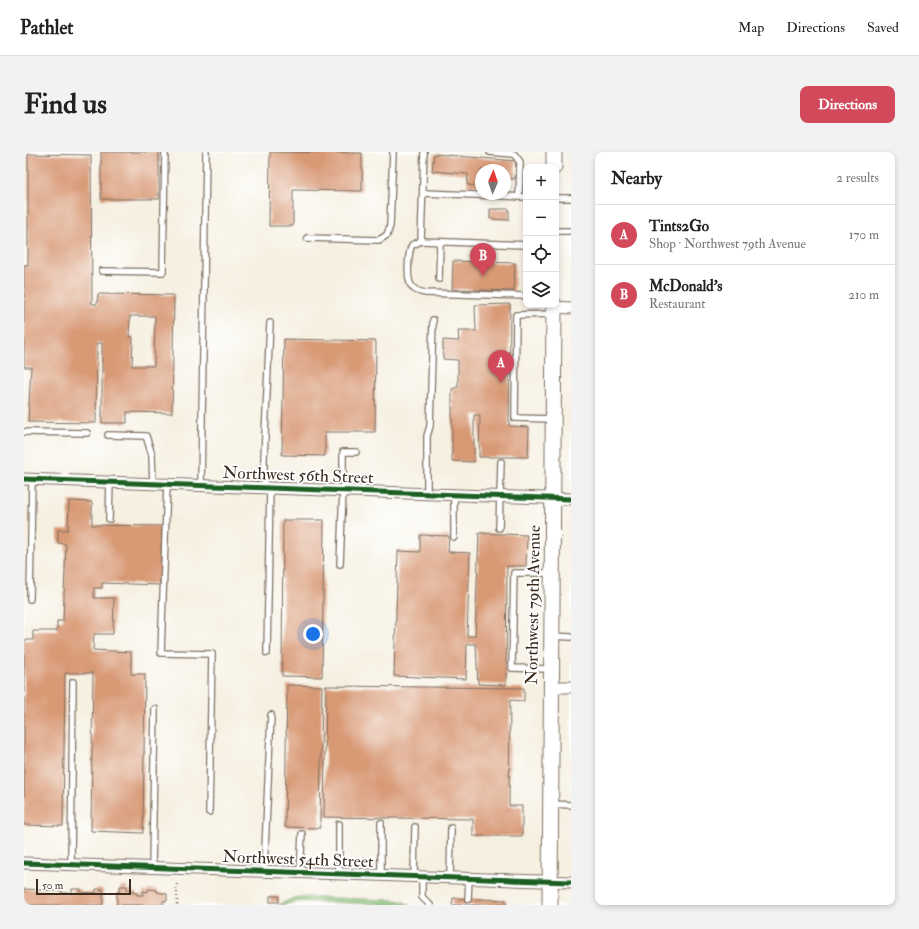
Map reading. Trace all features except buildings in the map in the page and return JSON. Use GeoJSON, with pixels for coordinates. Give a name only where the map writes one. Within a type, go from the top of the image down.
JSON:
{"type":"FeatureCollection","features":[{"type":"Feature","properties":{"kind":"main road"},"geometry":{"type":"LineString","coordinates":[[554,152],[554,164]]}},
{"type":"Feature","properties":{"kind":"main road","name":"Northwest 79th Avenue"},"geometry":{"type":"LineString","coordinates":[[550,905],[553,573],[552,419],[554,309]]}},
{"type":"Feature","properties":{"kind":"street"},"geometry":{"type":"LineString","coordinates":[[554,309],[571,308]]}},
{"type":"Feature","properties":{"kind":"street","name":"Northwest 56th Street"},"geometry":{"type":"LineString","coordinates":[[28,479],[571,499]]}},
{"type":"Feature","properties":{"kind":"street"},"geometry":{"type":"LineString","coordinates":[[551,686],[571,687]]}},
{"type":"Feature","properties":{"kind":"street","name":"Northwest 54th Street"},"geometry":{"type":"LineString","coordinates":[[24,863],[571,882]]}},
{"type":"Feature","properties":{"kind":"lane"},"geometry":{"type":"LineString","coordinates":[[102,271],[163,272],[165,152]]}},
{"type":"Feature","properties":{"kind":"lane"},"geometry":{"type":"LineString","coordinates":[[201,486],[206,152]]}},
{"type":"Feature","properties":{"kind":"lane"},"geometry":{"type":"LineString","coordinates":[[307,238],[379,240],[387,235],[391,221],[393,152]]}},
{"type":"Feature","properties":{"kind":"lane"},"geometry":{"type":"LineString","coordinates":[[421,241],[424,152]]}},
{"type":"Feature","properties":{"kind":"lane"},"geometry":{"type":"LineString","coordinates":[[490,152],[502,155],[514,154],[520,162],[519,197]]}},
{"type":"Feature","properties":{"kind":"lane"},"geometry":{"type":"LineString","coordinates":[[423,192],[475,194]]}},
{"type":"Feature","properties":{"kind":"lane"},"geometry":{"type":"LineString","coordinates":[[511,196],[523,197]]}},
{"type":"Feature","properties":{"kind":"lane"},"geometry":{"type":"LineString","coordinates":[[559,198],[571,198]]}},
{"type":"Feature","properties":{"kind":"lane"},"geometry":{"type":"LineString","coordinates":[[559,231],[571,231]]}},
{"type":"Feature","properties":{"kind":"lane"},"geometry":{"type":"LineString","coordinates":[[523,245],[421,241],[412,245],[409,254],[409,283],[414,289],[425,294],[523,296]]}},
{"type":"Feature","properties":{"kind":"lane"},"geometry":{"type":"LineString","coordinates":[[439,279],[440,242]]}},
{"type":"Feature","properties":{"kind":"lane"},"geometry":{"type":"LineString","coordinates":[[552,419],[515,418],[516,315],[554,309]]}},
{"type":"Feature","properties":{"kind":"lane"},"geometry":{"type":"LineString","coordinates":[[426,493],[427,436],[430,426],[433,320]]}},
{"type":"Feature","properties":{"kind":"lane"},"geometry":{"type":"LineString","coordinates":[[267,653],[267,487],[264,458],[270,323]]}},
{"type":"Feature","properties":{"kind":"lane"},"geometry":{"type":"LineString","coordinates":[[24,432],[86,433]]}},
{"type":"Feature","properties":{"kind":"lane"},"geometry":{"type":"LineString","coordinates":[[108,435],[146,436],[152,455],[153,484]]}},
{"type":"Feature","properties":{"kind":"lane"},"geometry":{"type":"LineString","coordinates":[[340,564],[343,452],[356,452]]}},
{"type":"Feature","properties":{"kind":"lane"},"geometry":{"type":"LineString","coordinates":[[499,528],[501,462]]}},
{"type":"Feature","properties":{"kind":"lane"},"geometry":{"type":"LineString","coordinates":[[28,479],[30,600]]}},
{"type":"Feature","properties":{"kind":"lane"},"geometry":{"type":"LineString","coordinates":[[109,520],[110,482]]}},
{"type":"Feature","properties":{"kind":"lane"},"geometry":{"type":"LineString","coordinates":[[168,484],[161,653],[212,654],[209,812]]}},
{"type":"Feature","properties":{"kind":"lane"},"geometry":{"type":"LineString","coordinates":[[454,494],[454,537]]}},
{"type":"Feature","properties":{"kind":"lane"},"geometry":{"type":"LineString","coordinates":[[551,669],[512,668],[512,660],[514,573],[553,573]]}},
{"type":"Feature","properties":{"kind":"lane"},"geometry":{"type":"LineString","coordinates":[[552,636],[571,637]]}},
{"type":"Feature","properties":{"kind":"lane"},"geometry":{"type":"LineString","coordinates":[[72,864],[73,682]]}},
{"type":"Feature","properties":{"kind":"lane"},"geometry":{"type":"LineString","coordinates":[[152,868],[155,709]]}},
{"type":"Feature","properties":{"kind":"lane"},"geometry":{"type":"LineString","coordinates":[[264,872],[271,715]]}},
{"type":"Feature","properties":{"kind":"lane"},"geometry":{"type":"LineString","coordinates":[[550,804],[571,805]]}},
{"type":"Feature","properties":{"kind":"lane"},"geometry":{"type":"LineString","coordinates":[[381,822],[381,875]]}},
{"type":"Feature","properties":{"kind":"lane"},"geometry":{"type":"LineString","coordinates":[[339,824],[339,874]]}},
{"type":"Feature","properties":{"kind":"lane"},"geometry":{"type":"LineString","coordinates":[[415,827],[418,876],[422,897],[430,905]]}},
{"type":"Feature","properties":{"kind":"lane"},"geometry":{"type":"LineString","coordinates":[[450,878],[451,828]]}},
{"type":"Feature","properties":{"kind":"lane"},"geometry":{"type":"LineString","coordinates":[[300,872],[302,834]]}},
{"type":"Feature","properties":{"kind":"lane"},"geometry":{"type":"LineString","coordinates":[[468,899],[470,878]]}},
{"type":"Feature","properties":{"kind":"path"},"geometry":{"type":"LineString","coordinates":[[177,884],[177,905]]}},
{"type":"Feature","properties":{"kind":"green space"},"geometry":{"type":"Polygon","coordinates":[[[299,897],[395,900],[410,905],[301,901],[278,905],[299,897]]]}},
{"type":"Feature","properties":{"kind":"cycle path"},"geometry":{"type":"LineString","coordinates":[[24,479],[571,499]]}},
{"type":"Feature","properties":{"kind":"cycle path"},"geometry":{"type":"LineString","coordinates":[[24,863],[571,882]]}},
{"type":"Feature","properties":{"kind":"place","name":"McDonald's"},"geometry":{"type":"Point","coordinates":[483,276]}},
{"type":"Feature","properties":{"kind":"place","name":"Tints2Go"},"geometry":{"type":"Point","coordinates":[501,383]}}]}
